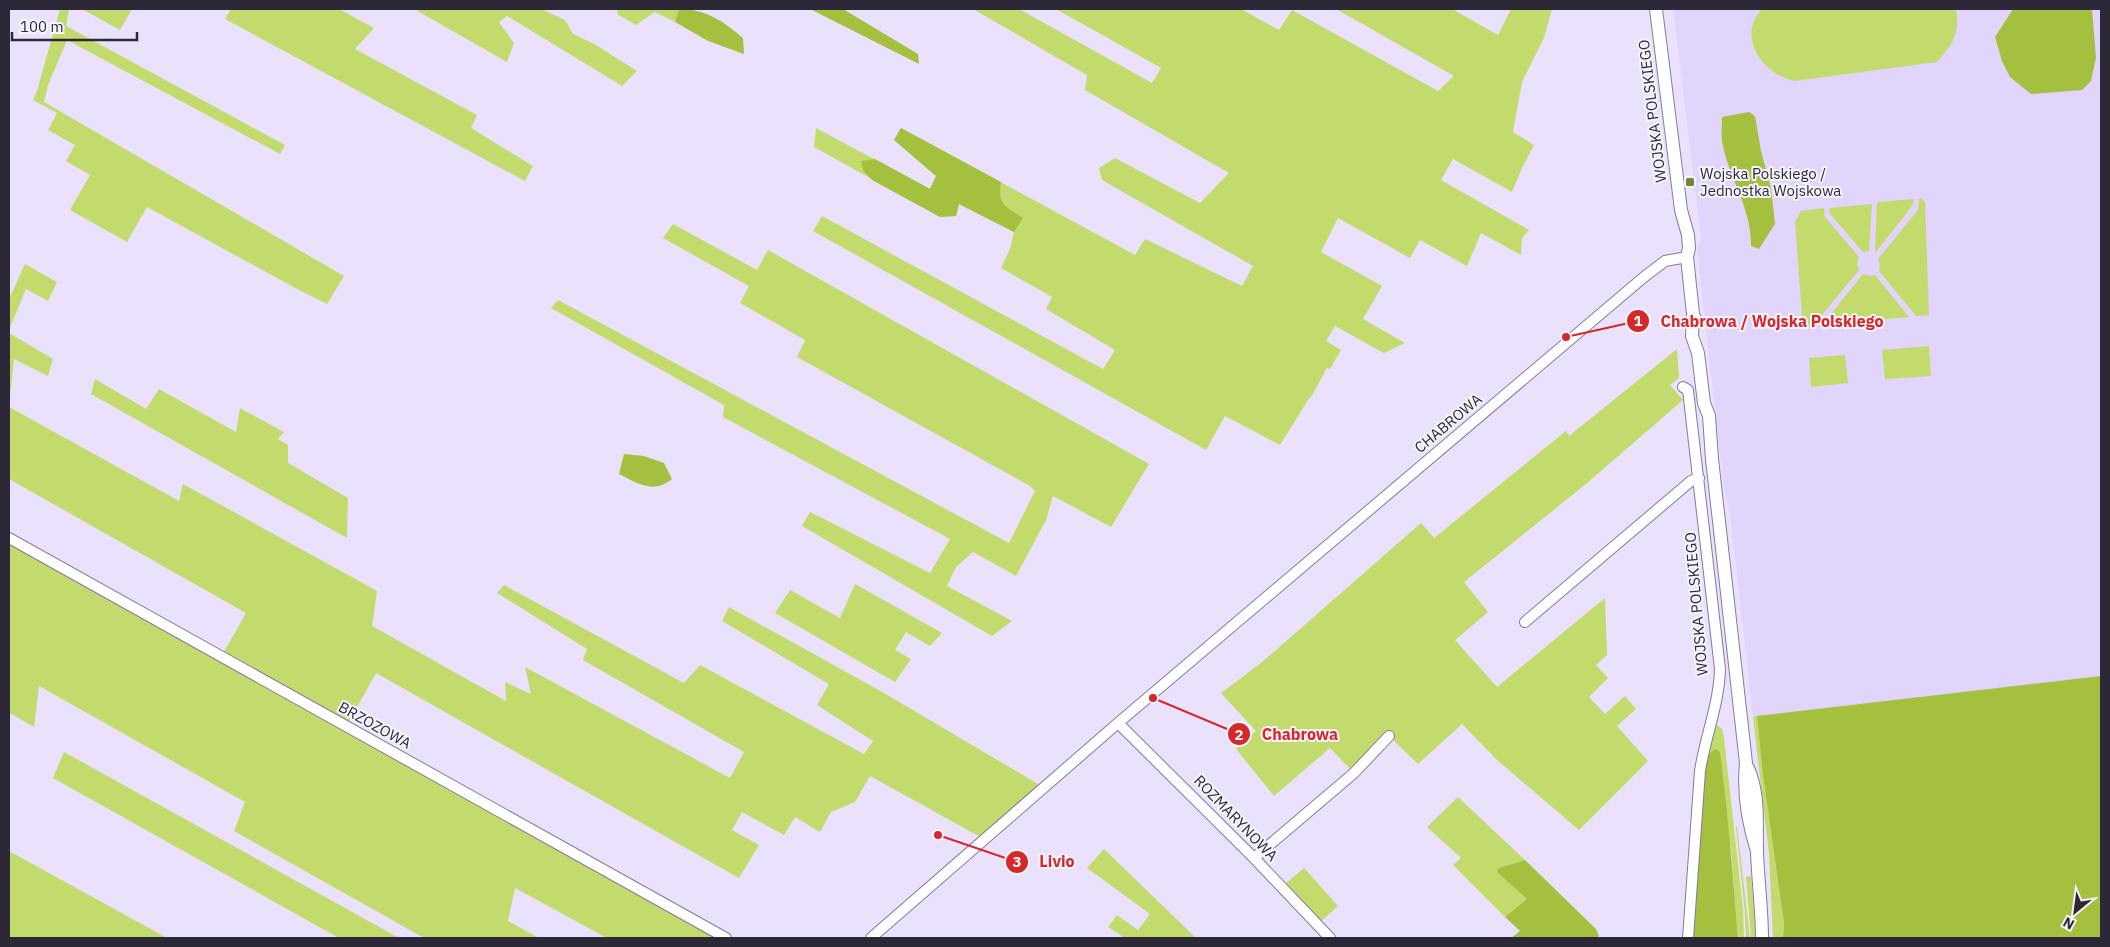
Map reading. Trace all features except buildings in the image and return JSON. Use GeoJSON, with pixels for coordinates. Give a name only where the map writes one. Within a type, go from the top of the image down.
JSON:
{"type":"FeatureCollection","features":[{"type":"Feature","properties":{"kind":"main road","name":"WOJSKA POLSKIEGO"},"geometry":{"type":"LineString","coordinates":[[1656,9],[1681,210],[1688,231],[1689,248],[1687,257],[1693,314],[1699,331],[1700,346],[1698,352],[1704,403],[1709,416],[1712,459],[1746,763],[1745,777],[1749,820],[1757,851],[1762,938]]}},
{"type":"Feature","properties":{"kind":"street","name":"CHABROWA"},"geometry":{"type":"LineString","coordinates":[[871,938],[1118,722],[1650,272],[1665,261],[1687,257]]}},
{"type":"Feature","properties":{"kind":"street","name":"WOJSKA POLSKIEGO"},"geometry":{"type":"LineString","coordinates":[[1683,387],[1688,390],[1719,654],[1720,680],[1716,707],[1700,771],[1688,938]]}},
{"type":"Feature","properties":{"kind":"street"},"geometry":{"type":"LineString","coordinates":[[1525,622],[1691,481],[1699,478]]}},
{"type":"Feature","properties":{"kind":"street","name":"BRZOZOWA"},"geometry":{"type":"LineString","coordinates":[[9,538],[726,938]]}},
{"type":"Feature","properties":{"kind":"street","name":"ROZMARYNOWA"},"geometry":{"type":"LineString","coordinates":[[1118,722],[1254,858],[1330,938]]}},
{"type":"Feature","properties":{"kind":"street"},"geometry":{"type":"LineString","coordinates":[[1254,858],[1354,772],[1389,736]]}},
{"type":"Feature","properties":{"kind":"shaded area"},"geometry":{"type":"Polygon","coordinates":[[[1673,9],[2101,9],[2101,676],[1753,717],[1731,522],[1723,483],[1697,248],[1701,238],[1673,9]]]}},
{"type":"Feature","properties":{"kind":"green space"},"geometry":{"type":"Polygon","coordinates":[[[60,9],[69,9],[66,26],[285,145],[280,154],[67,40],[48,85],[44,102],[344,276],[327,304],[147,207],[127,242],[70,210],[90,175],[66,161],[75,145],[48,130],[57,113],[33,100],[60,9]]]}},
{"type":"Feature","properties":{"kind":"green space"},"geometry":{"type":"Polygon","coordinates":[[[82,9],[132,9],[120,30],[82,9]]]}},
{"type":"Feature","properties":{"kind":"green space"},"geometry":{"type":"Polygon","coordinates":[[[231,9],[339,9],[374,28],[355,49],[477,115],[471,128],[533,166],[525,181],[225,19],[231,9]]]}},
{"type":"Feature","properties":{"kind":"green space"},"geometry":{"type":"Polygon","coordinates":[[[414,9],[541,9],[565,20],[573,34],[596,45],[637,71],[622,86],[507,16],[499,22],[514,43],[507,62],[414,9]]]}},
{"type":"Feature","properties":{"kind":"green space"},"geometry":{"type":"Polygon","coordinates":[[[618,9],[679,9],[675,22],[655,12],[636,25],[617,14],[618,9]]]}},
{"type":"Feature","properties":{"kind":"green space"},"geometry":{"type":"Polygon","coordinates":[[[679,9],[698,11],[714,17],[728,26],[743,38],[744,54],[708,41],[675,22],[679,9]]]}},
{"type":"Feature","properties":{"kind":"green space"},"geometry":{"type":"Polygon","coordinates":[[[810,9],[843,9],[918,54],[919,64],[810,9]]]}},
{"type":"Feature","properties":{"kind":"green space"},"geometry":{"type":"Polygon","coordinates":[[[973,9],[1019,9],[1152,83],[1161,68],[1056,9],[1241,9],[1279,30],[1292,10],[1438,91],[1454,76],[1336,9],[1452,9],[1498,35],[1511,9],[1552,9],[1544,38],[1522,82],[1513,132],[1534,145],[1512,192],[1453,159],[1441,180],[1529,230],[1522,238],[1521,255],[1481,233],[1467,266],[1420,240],[1410,258],[1338,218],[1321,252],[1382,286],[1363,319],[1405,343],[1384,353],[1335,326],[1326,341],[1341,350],[1330,369],[1327,368],[1280,445],[1225,416],[1206,450],[813,231],[822,216],[1103,369],[1115,350],[1046,309],[1052,297],[1001,268],[1010,249],[1014,232],[959,204],[956,216],[940,217],[814,147],[816,128],[930,189],[936,176],[894,140],[901,128],[1135,255],[1145,239],[1242,286],[1253,266],[1102,180],[1099,168],[1115,158],[1200,203],[1229,173],[1085,90],[1087,75],[973,9]]]}},
{"type":"Feature","properties":{"kind":"green space"},"geometry":{"type":"Polygon","coordinates":[[[1762,9],[1956,9],[1957,25],[1951,44],[1937,62],[1794,81],[1772,71],[1763,63],[1757,53],[1752,31],[1755,20],[1762,9]]]}},
{"type":"Feature","properties":{"kind":"green space"},"geometry":{"type":"Polygon","coordinates":[[[2013,9],[2092,9],[2096,58],[2091,81],[2082,90],[2031,94],[2010,77],[2002,61],[1995,37],[2013,9]]]}},
{"type":"Feature","properties":{"kind":"green space"},"geometry":{"type":"Polygon","coordinates":[[[1749,112],[1755,116],[1761,151],[1771,188],[1775,224],[1759,249],[1751,246],[1748,219],[1729,167],[1722,138],[1722,117],[1749,112]]]}},
{"type":"Feature","properties":{"kind":"green space"},"geometry":{"type":"Polygon","coordinates":[[[901,128],[1001,182],[1001,200],[1011,211],[1023,218],[1014,232],[959,204],[956,216],[940,217],[872,180],[863,170],[861,161],[875,159],[930,189],[936,176],[894,140],[901,128]]]}},
{"type":"Feature","properties":{"kind":"green space"},"geometry":{"type":"Polygon","coordinates":[[[1922,198],[1925,202],[1929,315],[1916,316],[1879,271],[1878,259],[1918,210],[1919,199],[1922,198]]]}},
{"type":"Feature","properties":{"kind":"green space"},"geometry":{"type":"Polygon","coordinates":[[[1913,199],[1913,205],[1875,253],[1877,202],[1913,199]]]}},
{"type":"Feature","properties":{"kind":"green space"},"geometry":{"type":"Polygon","coordinates":[[[1872,204],[1869,251],[1863,252],[1830,214],[1829,208],[1872,204]]]}},
{"type":"Feature","properties":{"kind":"green space"},"geometry":{"type":"Polygon","coordinates":[[[1824,208],[1825,217],[1859,257],[1857,263],[1859,270],[1813,326],[1803,328],[1795,222],[1801,211],[1824,208]]]}},
{"type":"Feature","properties":{"kind":"green space"},"geometry":{"type":"Polygon","coordinates":[[[673,224],[757,270],[768,250],[1149,464],[1111,527],[1053,496],[1046,520],[1016,576],[973,552],[956,567],[947,586],[1012,621],[992,636],[802,526],[810,512],[930,573],[950,539],[723,417],[724,405],[551,308],[558,300],[1009,543],[1035,491],[1030,486],[797,357],[805,340],[740,303],[749,286],[663,238],[673,224]]]}},
{"type":"Feature","properties":{"kind":"green space"},"geometry":{"type":"Polygon","coordinates":[[[25,264],[57,282],[48,301],[26,289],[9,330],[9,299],[25,264]]]}},
{"type":"Feature","properties":{"kind":"green space"},"geometry":{"type":"Polygon","coordinates":[[[1863,274],[1875,275],[1909,317],[1822,325],[1863,274]]]}},
{"type":"Feature","properties":{"kind":"green space"},"geometry":{"type":"Polygon","coordinates":[[[9,333],[53,359],[48,376],[14,359],[9,407],[9,333]]]}},
{"type":"Feature","properties":{"kind":"green space"},"geometry":{"type":"Polygon","coordinates":[[[1929,346],[1931,376],[1885,379],[1882,350],[1929,346]]]}},
{"type":"Feature","properties":{"kind":"green space"},"geometry":{"type":"Polygon","coordinates":[[[1677,349],[1679,378],[1670,385],[1683,400],[1586,484],[1464,582],[1488,612],[1455,640],[1497,687],[1605,598],[1607,655],[1596,665],[1608,678],[1589,697],[1605,714],[1625,696],[1636,709],[1617,726],[1648,761],[1579,830],[1497,760],[1462,724],[1418,764],[1389,736],[1354,773],[1330,748],[1274,796],[1236,749],[1256,731],[1221,693],[1261,663],[1421,523],[1434,538],[1566,431],[1569,436],[1677,349]]]}},
{"type":"Feature","properties":{"kind":"green space"},"geometry":{"type":"Polygon","coordinates":[[[1845,355],[1848,383],[1811,387],[1809,358],[1845,355]]]}},
{"type":"Feature","properties":{"kind":"green space"},"geometry":{"type":"Polygon","coordinates":[[[95,379],[146,409],[159,389],[236,432],[240,408],[284,432],[278,439],[288,445],[288,463],[348,498],[347,538],[91,394],[95,379]]]}},
{"type":"Feature","properties":{"kind":"green space"},"geometry":{"type":"Polygon","coordinates":[[[9,407],[179,501],[183,484],[377,591],[372,626],[506,701],[505,682],[531,694],[525,667],[730,778],[744,752],[583,660],[587,649],[497,593],[504,585],[684,683],[700,665],[864,754],[873,741],[817,705],[829,684],[722,621],[729,607],[884,693],[1043,787],[984,839],[870,776],[855,802],[831,812],[820,832],[795,817],[784,835],[742,812],[732,830],[759,845],[739,878],[376,673],[347,725],[726,938],[607,938],[515,888],[508,921],[539,938],[424,938],[234,831],[245,802],[39,686],[34,727],[9,714],[9,538],[221,657],[246,613],[9,479],[9,407]]]}},
{"type":"Feature","properties":{"kind":"green space"},"geometry":{"type":"Polygon","coordinates":[[[624,454],[644,456],[664,463],[672,479],[665,484],[652,487],[640,484],[619,474],[624,454]]]}},
{"type":"Feature","properties":{"kind":"green space"},"geometry":{"type":"Polygon","coordinates":[[[855,584],[942,633],[930,646],[906,632],[895,650],[911,659],[895,682],[775,613],[790,590],[840,618],[855,584]]]}},
{"type":"Feature","properties":{"kind":"green space"},"geometry":{"type":"Polygon","coordinates":[[[2101,676],[2101,938],[1783,938],[1784,924],[1762,768],[1757,716],[2101,676]]]}},
{"type":"Feature","properties":{"kind":"green space"},"geometry":{"type":"Polygon","coordinates":[[[1757,716],[1762,768],[1784,924],[1783,938],[1773,938],[1769,854],[1753,717],[1757,716]]]}},
{"type":"Feature","properties":{"kind":"green space"},"geometry":{"type":"Polygon","coordinates":[[[1716,724],[1722,729],[1724,738],[1743,909],[1744,938],[1738,938],[1731,848],[1705,759],[1716,724]]]}},
{"type":"Feature","properties":{"kind":"green space"},"geometry":{"type":"Polygon","coordinates":[[[1716,749],[1720,752],[1723,775],[1738,938],[1691,938],[1705,759],[1716,749]]]}},
{"type":"Feature","properties":{"kind":"green space"},"geometry":{"type":"Polygon","coordinates":[[[64,752],[399,938],[339,938],[53,778],[64,752]]]}},
{"type":"Feature","properties":{"kind":"green space"},"geometry":{"type":"Polygon","coordinates":[[[1458,797],[1525,860],[1499,868],[1527,899],[1505,917],[1453,865],[1461,858],[1427,827],[1458,797]]]}},
{"type":"Feature","properties":{"kind":"green space"},"geometry":{"type":"Polygon","coordinates":[[[1737,826],[1750,938],[1746,938],[1737,826]]]}},
{"type":"Feature","properties":{"kind":"green space"},"geometry":{"type":"Polygon","coordinates":[[[1104,849],[1196,938],[1125,938],[1108,927],[1117,915],[1138,930],[1150,914],[1087,868],[1104,849]]]}},
{"type":"Feature","properties":{"kind":"green space"},"geometry":{"type":"Polygon","coordinates":[[[9,851],[167,938],[9,938],[9,851]]]}},
{"type":"Feature","properties":{"kind":"green space"},"geometry":{"type":"Polygon","coordinates":[[[1525,860],[1596,929],[1599,936],[1596,938],[1511,938],[1520,931],[1505,917],[1527,899],[1497,872],[1499,868],[1525,860]]]}},
{"type":"Feature","properties":{"kind":"green space"},"geometry":{"type":"Polygon","coordinates":[[[1304,868],[1338,906],[1317,925],[1285,884],[1304,868]]]}},
{"type":"Feature","properties":{"kind":"green space"},"geometry":{"type":"Polygon","coordinates":[[[1751,876],[1756,938],[1751,938],[1746,877],[1751,876]]]}},
{"type":"Feature","properties":{"kind":"place","name":"Wojska Polskiego / Jednostka Wojskowa"},"geometry":{"type":"Point","coordinates":[1690,182]}},
{"type":"Feature","properties":{"kind":"place","name":"Chabrowa / Wojska Polskiego"},"geometry":{"type":"Point","coordinates":[1566,337]}},
{"type":"Feature","properties":{"kind":"place","name":"Chabrowa"},"geometry":{"type":"Point","coordinates":[1153,698]}},
{"type":"Feature","properties":{"kind":"place","name":"Livio"},"geometry":{"type":"Point","coordinates":[938,835]}}]}
